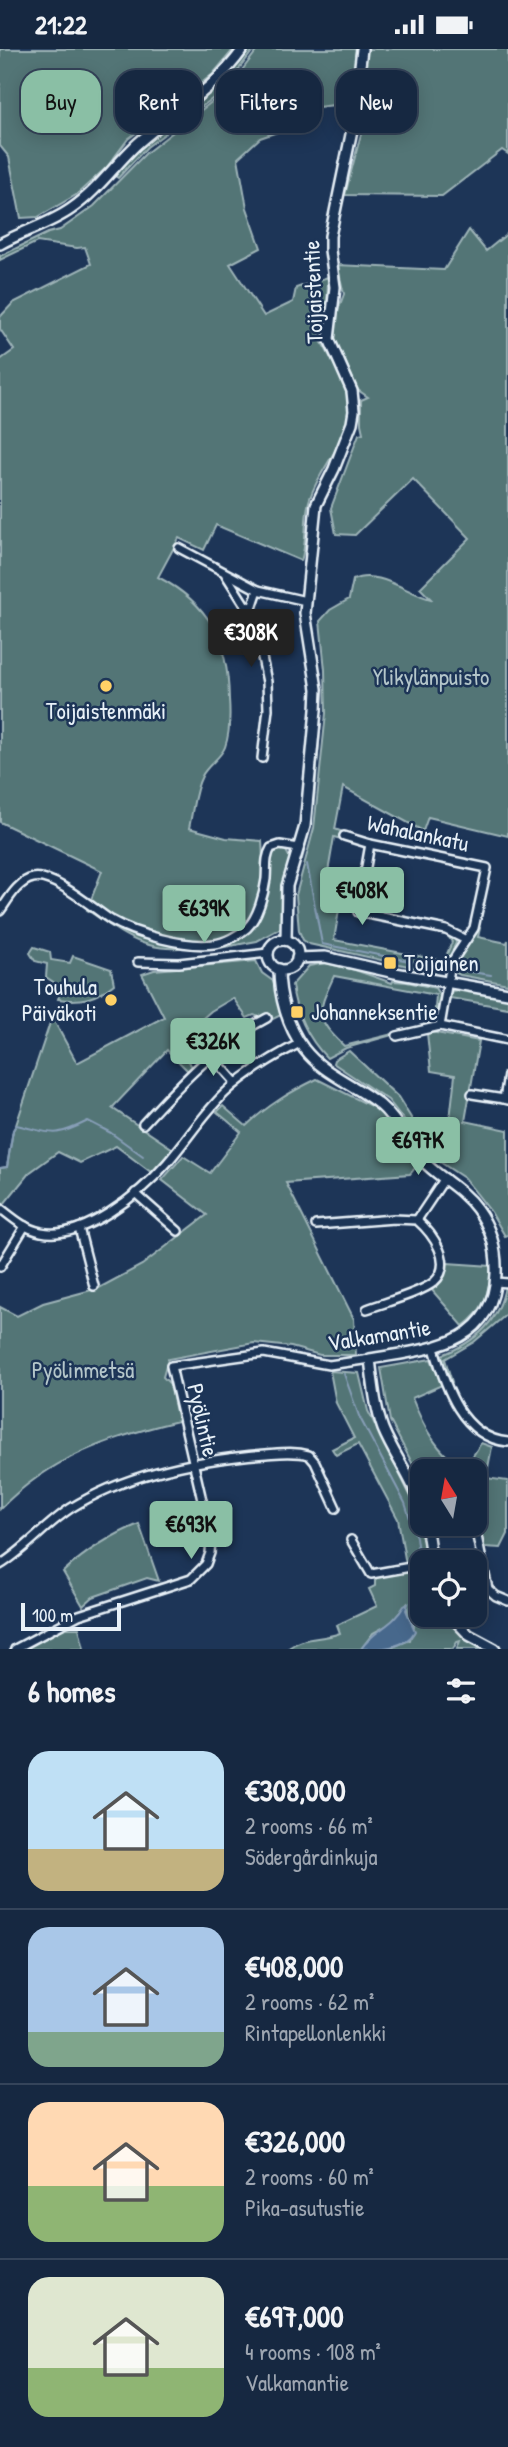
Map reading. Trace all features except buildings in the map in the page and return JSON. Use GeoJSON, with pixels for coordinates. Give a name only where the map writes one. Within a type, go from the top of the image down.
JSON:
{"type":"FeatureCollection","features":[{"type":"Feature","properties":{"kind":"street"},"geometry":{"type":"LineString","coordinates":[[0,244],[58,217],[80,202],[144,139],[202,95],[223,75],[243,49]]}},
{"type":"Feature","properties":{"kind":"street","name":"Toijaistentie"},"geometry":{"type":"LineString","coordinates":[[286,940],[287,886],[307,811],[317,700],[315,670],[306,622],[316,505],[334,469],[354,411],[349,381],[332,349],[330,339],[335,286],[330,250],[332,220],[353,125],[362,49]]}},
{"type":"Feature","properties":{"kind":"street"},"geometry":{"type":"LineString","coordinates":[[178,548],[258,590],[306,601]]}},
{"type":"Feature","properties":{"kind":"street"},"geometry":{"type":"LineString","coordinates":[[225,574],[245,604],[251,608]]}},
{"type":"Feature","properties":{"kind":"street"},"geometry":{"type":"LineString","coordinates":[[258,590],[251,608],[267,682],[268,709],[262,758]]}},
{"type":"Feature","properties":{"kind":"street","name":"Wahalankatu"},"geometry":{"type":"LineString","coordinates":[[344,836],[486,868],[475,923],[453,957],[440,1026]]}},
{"type":"Feature","properties":{"kind":"street"},"geometry":{"type":"LineString","coordinates":[[370,844],[358,912],[446,930],[466,940]]}},
{"type":"Feature","properties":{"kind":"street"},"geometry":{"type":"LineString","coordinates":[[0,911],[24,882],[40,877],[54,883],[112,921],[133,930],[194,944],[215,944],[230,939],[247,928],[256,913],[264,889],[267,857],[271,848],[280,845],[299,848]]}},
{"type":"Feature","properties":{"kind":"street"},"geometry":{"type":"LineString","coordinates":[[286,940],[296,948],[297,958],[290,967],[279,969],[271,963],[268,953],[274,942],[286,940]]}},
{"type":"Feature","properties":{"kind":"street"},"geometry":{"type":"LineString","coordinates":[[138,962],[179,963],[268,953]]}},
{"type":"Feature","properties":{"kind":"street"},"geometry":{"type":"LineString","coordinates":[[297,958],[325,957],[508,993]]}},
{"type":"Feature","properties":{"kind":"street","name":"Valkamantie"},"geometry":{"type":"LineString","coordinates":[[171,1366],[264,1353],[329,1365],[434,1348],[455,1340],[475,1326],[489,1307],[496,1282],[494,1245],[486,1223],[462,1192],[416,1153],[382,1107],[319,1066],[300,1043],[282,1000],[279,969]]}},
{"type":"Feature","properties":{"kind":"street"},"geometry":{"type":"LineString","coordinates":[[143,1124],[211,1055],[232,1038],[267,1018]]}},
{"type":"Feature","properties":{"kind":"street"},"geometry":{"type":"LineString","coordinates":[[397,1036],[440,1026],[508,1040]]}},
{"type":"Feature","properties":{"kind":"street"},"geometry":{"type":"LineString","coordinates":[[0,1208],[25,1226],[51,1233],[79,1228],[105,1214],[135,1193],[167,1163],[210,1109],[236,1083],[265,1062],[300,1043]]}},
{"type":"Feature","properties":{"kind":"street"},"geometry":{"type":"LineString","coordinates":[[211,1055],[236,1083]]}},
{"type":"Feature","properties":{"kind":"street"},"geometry":{"type":"LineString","coordinates":[[472,1094],[506,1099],[508,1075]]}},
{"type":"Feature","properties":{"kind":"street"},"geometry":{"type":"LineString","coordinates":[[417,1220],[445,1178]]}},
{"type":"Feature","properties":{"kind":"street"},"geometry":{"type":"LineString","coordinates":[[135,1193],[178,1231]]}},
{"type":"Feature","properties":{"kind":"street"},"geometry":{"type":"LineString","coordinates":[[316,1225],[394,1219],[417,1220],[428,1230],[440,1251],[442,1266],[438,1277],[429,1286],[367,1309]]}},
{"type":"Feature","properties":{"kind":"street"},"geometry":{"type":"LineString","coordinates":[[0,1267],[25,1226]]}},
{"type":"Feature","properties":{"kind":"street"},"geometry":{"type":"LineString","coordinates":[[79,1228],[94,1286]]}},
{"type":"Feature","properties":{"kind":"street"},"geometry":{"type":"LineString","coordinates":[[496,1282],[508,1283]]}},
{"type":"Feature","properties":{"kind":"street"},"geometry":{"type":"LineString","coordinates":[[434,1348],[464,1419],[483,1435],[508,1442]]}},
{"type":"Feature","properties":{"kind":"street"},"geometry":{"type":"LineString","coordinates":[[370,1359],[377,1407],[384,1431],[410,1479]]}},
{"type":"Feature","properties":{"kind":"street","name":"Pyölintie"},"geometry":{"type":"LineString","coordinates":[[15,1649],[79,1615],[191,1579],[202,1569],[210,1553],[211,1539],[171,1366]]}},
{"type":"Feature","properties":{"kind":"street"},"geometry":{"type":"LineString","coordinates":[[0,1565],[20,1552],[59,1516],[88,1498],[132,1481],[193,1464],[252,1455],[304,1453],[313,1459],[336,1508]]}},
{"type":"Feature","properties":{"kind":"street"},"geometry":{"type":"LineString","coordinates":[[477,1537],[488,1589],[508,1601]]}},
{"type":"Feature","properties":{"kind":"street"},"geometry":{"type":"LineString","coordinates":[[351,1540],[371,1574],[410,1567]]}},
{"type":"Feature","properties":{"kind":"street"},"geometry":{"type":"LineString","coordinates":[[461,1627],[469,1635],[495,1649]]}},
{"type":"Feature","properties":{"kind":"green space"},"geometry":{"type":"Polygon","coordinates":[[[0,49],[234,49],[213,74],[202,82],[202,70],[115,70],[115,133],[136,133],[128,139],[107,167],[76,195],[38,217],[21,218],[9,157],[0,146],[0,49]]]}},
{"type":"Feature","properties":{"kind":"green space"},"geometry":{"type":"Polygon","coordinates":[[[247,49],[254,49],[238,70],[230,70],[247,49]]]}},
{"type":"Feature","properties":{"kind":"green space"},"geometry":{"type":"Polygon","coordinates":[[[258,49],[356,49],[354,70],[336,70],[336,105],[322,106],[322,70],[242,70],[258,49]]]}},
{"type":"Feature","properties":{"kind":"green space"},"geometry":{"type":"Polygon","coordinates":[[[366,49],[508,49],[508,154],[502,150],[442,196],[345,195],[361,133],[417,133],[417,70],[363,70],[366,49]]]}},
{"type":"Feature","properties":{"kind":"green space"},"geometry":{"type":"Polygon","coordinates":[[[216,84],[216,96],[202,106],[202,97],[216,84]]]}},
{"type":"Feature","properties":{"kind":"green space"},"geometry":{"type":"Polygon","coordinates":[[[216,99],[216,133],[275,133],[260,138],[238,158],[247,208],[261,248],[230,264],[264,316],[293,302],[296,288],[328,277],[327,314],[319,337],[343,382],[349,419],[345,432],[310,498],[301,561],[216,525],[204,550],[179,538],[158,577],[191,599],[213,626],[225,659],[228,678],[227,741],[223,751],[204,772],[199,782],[189,828],[226,838],[262,841],[263,852],[258,903],[247,925],[223,938],[185,947],[165,948],[133,939],[87,910],[102,871],[0,822],[0,360],[14,350],[0,329],[0,317],[13,303],[91,264],[85,247],[37,242],[0,260],[0,256],[60,230],[94,206],[146,153],[172,133],[202,133],[202,109],[216,99]]]}},
{"type":"Feature","properties":{"kind":"green space"},"geometry":{"type":"Polygon","coordinates":[[[158,133],[166,133],[147,147],[118,178],[115,176],[115,173],[158,133]]]}},
{"type":"Feature","properties":{"kind":"green space","name":"Ylikylänpuisto"},"geometry":{"type":"Polygon","coordinates":[[[469,230],[486,251],[508,233],[508,836],[428,817],[423,831],[343,787],[335,829],[343,832],[341,839],[334,837],[323,901],[340,904],[334,940],[444,961],[452,942],[448,936],[455,939],[456,943],[444,968],[435,972],[309,944],[303,940],[299,931],[296,895],[314,828],[326,713],[320,621],[330,610],[349,599],[353,580],[362,577],[382,579],[431,599],[420,588],[470,538],[413,479],[355,535],[336,534],[331,508],[359,434],[363,433],[361,400],[368,397],[358,390],[335,339],[337,313],[344,294],[337,265],[444,270],[469,230]]]}},
{"type":"Feature","properties":{"kind":"green space"},"geometry":{"type":"Polygon","coordinates":[[[321,721],[312,822],[302,859],[299,858],[321,721]]]}},
{"type":"Feature","properties":{"kind":"green space"},"geometry":{"type":"Polygon","coordinates":[[[278,848],[287,848],[291,860],[281,893],[281,928],[257,941],[219,948],[218,944],[252,924],[269,860],[278,848]]]}},
{"type":"Feature","properties":{"kind":"green space"},"geometry":{"type":"Polygon","coordinates":[[[478,927],[478,937],[507,943],[508,940],[508,984],[454,972],[459,955],[478,927]]]}},
{"type":"Feature","properties":{"kind":"green space"},"geometry":{"type":"Polygon","coordinates":[[[34,947],[50,952],[51,960],[70,963],[73,956],[111,969],[114,984],[88,998],[58,999],[62,988],[46,977],[47,964],[35,961],[30,953],[34,947]]]}},
{"type":"Feature","properties":{"kind":"green space"},"geometry":{"type":"Polygon","coordinates":[[[256,961],[262,973],[273,981],[283,1014],[271,1020],[268,1013],[247,1018],[233,998],[211,1011],[172,1045],[192,1066],[188,1071],[167,1050],[112,1108],[173,1149],[152,1173],[116,1146],[80,1163],[58,1152],[29,1173],[0,1209],[0,1168],[7,1167],[13,1130],[52,1017],[77,1063],[164,1017],[142,974],[154,970],[256,961]]]}},
{"type":"Feature","properties":{"kind":"green space"},"geometry":{"type":"Polygon","coordinates":[[[325,963],[392,983],[407,982],[435,988],[440,996],[434,1021],[436,995],[334,976],[324,998],[321,1014],[327,1028],[344,1046],[413,1029],[346,1048],[327,1058],[304,1025],[292,985],[309,966],[325,963]]]}},
{"type":"Feature","properties":{"kind":"green space"},"geometry":{"type":"Polygon","coordinates":[[[452,991],[508,998],[508,1008],[450,998],[452,991]]]}},
{"type":"Feature","properties":{"kind":"green space"},"geometry":{"type":"Polygon","coordinates":[[[427,1033],[479,1041],[465,1121],[508,1130],[508,1235],[505,1236],[491,1212],[464,1178],[434,1158],[388,1100],[333,1063],[349,1051],[398,1097],[413,1121],[450,1119],[455,1075],[431,1071],[427,1033]]]}},
{"type":"Feature","properties":{"kind":"green space","name":"Pyölinmetsä"},"geometry":{"type":"Polygon","coordinates":[[[317,1079],[379,1110],[416,1167],[410,1174],[286,1183],[354,1319],[356,1355],[320,1355],[291,1347],[254,1343],[168,1359],[163,1377],[170,1384],[178,1421],[129,1434],[82,1452],[39,1476],[0,1509],[0,1307],[17,1316],[43,1303],[99,1288],[142,1265],[207,1215],[162,1180],[183,1156],[210,1173],[241,1132],[217,1112],[223,1106],[246,1126],[280,1099],[317,1079]]]}},
{"type":"Feature","properties":{"kind":"green space"},"geometry":{"type":"Polygon","coordinates":[[[447,1263],[491,1266],[489,1284],[481,1307],[463,1326],[431,1289],[442,1279],[447,1263]]]}},
{"type":"Feature","properties":{"kind":"green space"},"geometry":{"type":"Polygon","coordinates":[[[505,1286],[508,1286],[508,1313],[474,1342],[445,1359],[452,1382],[450,1383],[439,1356],[463,1345],[482,1330],[497,1311],[505,1286]]]}},
{"type":"Feature","properties":{"kind":"green space"},"geometry":{"type":"Polygon","coordinates":[[[431,1359],[442,1385],[412,1398],[432,1438],[450,1459],[410,1459],[390,1421],[381,1368],[431,1359]]]}},
{"type":"Feature","properties":{"kind":"green space"},"geometry":{"type":"Polygon","coordinates":[[[330,1371],[359,1373],[368,1411],[410,1495],[410,1537],[422,1537],[425,1550],[410,1550],[410,1620],[407,1604],[390,1624],[373,1633],[361,1649],[287,1649],[306,1640],[340,1633],[337,1625],[377,1606],[369,1589],[375,1586],[378,1576],[407,1570],[398,1519],[358,1444],[336,1455],[332,1449],[354,1438],[336,1403],[330,1371]]]}},
{"type":"Feature","properties":{"kind":"green space"},"geometry":{"type":"Polygon","coordinates":[[[481,1443],[492,1447],[487,1473],[487,1459],[471,1459],[481,1443]]]}},
{"type":"Feature","properties":{"kind":"green space"},"geometry":{"type":"Polygon","coordinates":[[[487,1478],[508,1481],[508,1534],[501,1548],[484,1547],[482,1537],[487,1536],[487,1478]]]}},
{"type":"Feature","properties":{"kind":"green space"},"geometry":{"type":"Polygon","coordinates":[[[139,1524],[159,1581],[147,1578],[93,1597],[83,1606],[63,1572],[98,1545],[139,1524]]]}},
{"type":"Feature","properties":{"kind":"green space"},"geometry":{"type":"Polygon","coordinates":[[[414,1627],[456,1627],[471,1642],[483,1649],[457,1649],[460,1641],[453,1649],[388,1649],[410,1640],[414,1627]]]}},
{"type":"Feature","properties":{"kind":"green space"},"geometry":{"type":"Polygon","coordinates":[[[63,1628],[79,1628],[84,1649],[25,1649],[63,1628]]]}},
{"type":"Feature","properties":{"kind":"water"},"geometry":{"type":"Polygon","coordinates":[[[408,1604],[406,1610],[410,1627],[415,1631],[411,1637],[391,1647],[361,1649],[399,1613],[408,1604]]]}},
{"type":"Feature","properties":{"kind":"waterway"},"geometry":{"type":"LineString","coordinates":[[307,864],[322,944],[440,967]]}},
{"type":"Feature","properties":{"kind":"waterway"},"geometry":{"type":"LineString","coordinates":[[458,970],[491,975]]}},
{"type":"Feature","properties":{"kind":"waterway"},"geometry":{"type":"LineString","coordinates":[[0,1168],[7,1167],[16,1125],[52,1133],[88,1121],[111,1133],[143,1156]]}},
{"type":"Feature","properties":{"kind":"waterway"},"geometry":{"type":"LineString","coordinates":[[344,1374],[359,1416],[405,1503],[418,1550]]}},
{"type":"Feature","properties":{"kind":"place","name":"Toijaistenmäki"},"geometry":{"type":"Point","coordinates":[106,686]}},
{"type":"Feature","properties":{"kind":"place","name":"Toijainen"},"geometry":{"type":"Point","coordinates":[390,963]}},
{"type":"Feature","properties":{"kind":"place","name":"Touhula Päiväkoti"},"geometry":{"type":"Point","coordinates":[111,1000]}},
{"type":"Feature","properties":{"kind":"place","name":"Johanneksentie"},"geometry":{"type":"Point","coordinates":[297,1012]}}]}
